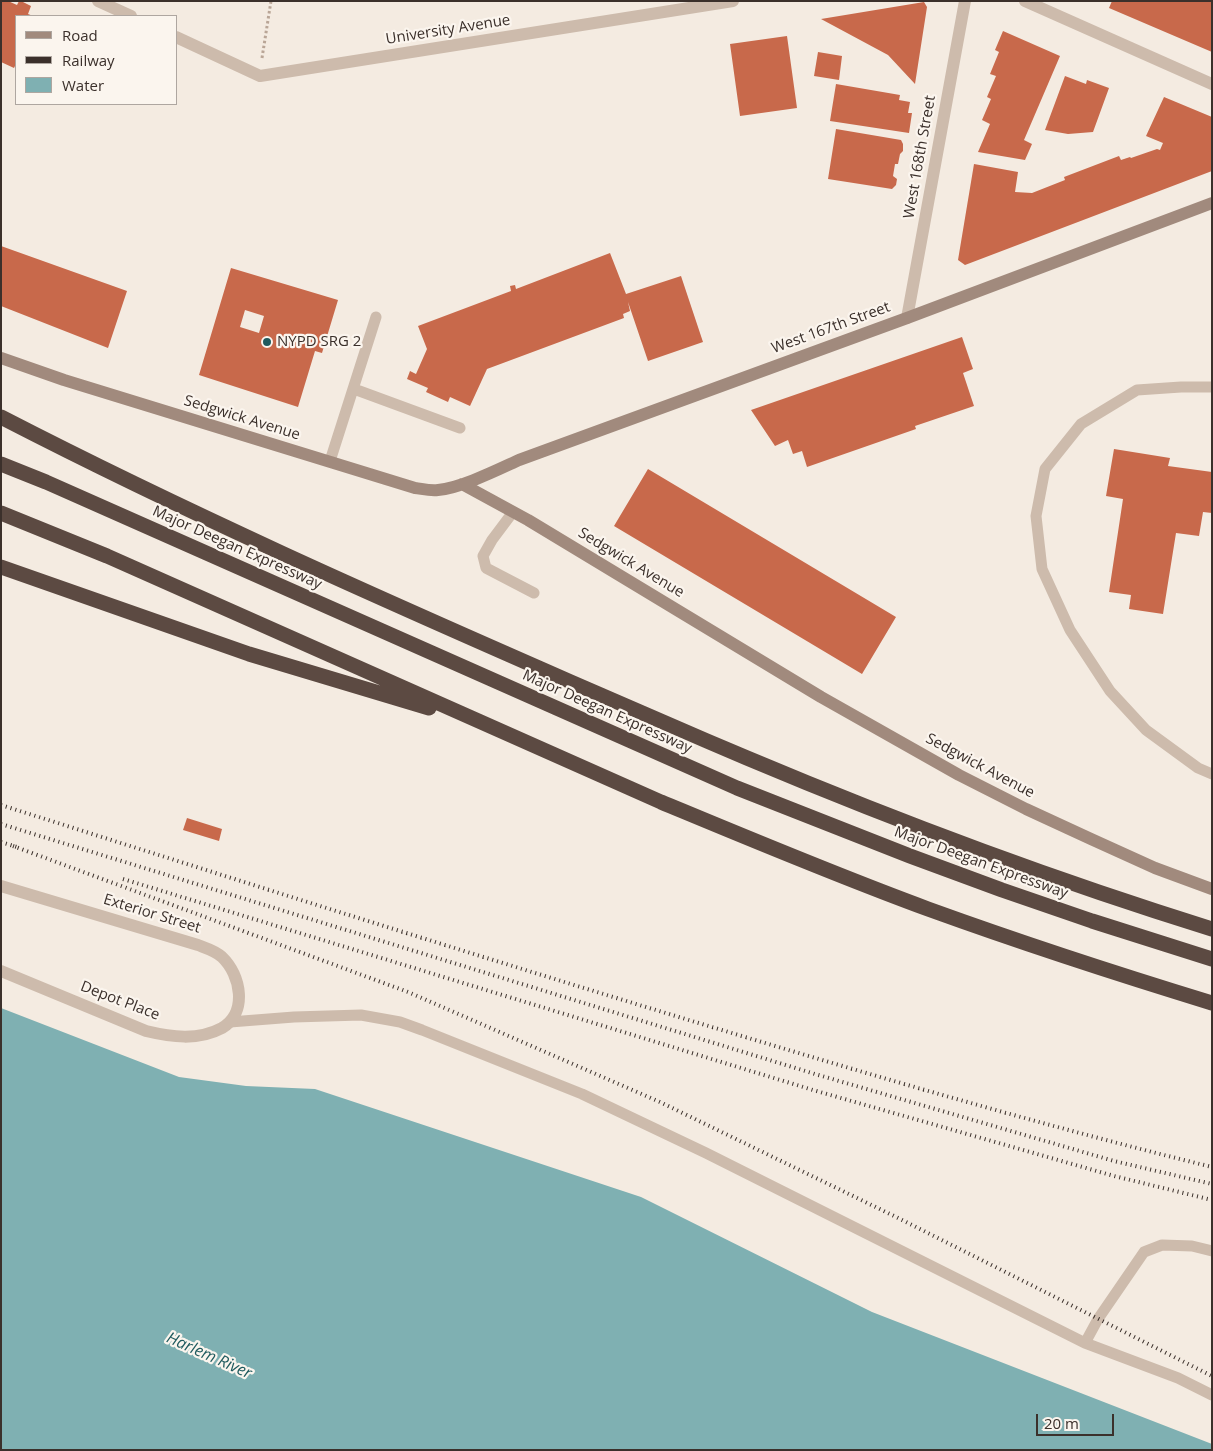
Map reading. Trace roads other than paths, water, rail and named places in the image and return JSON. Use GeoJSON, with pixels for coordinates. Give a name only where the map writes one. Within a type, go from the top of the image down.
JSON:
{"type":"FeatureCollection","features":[{"type":"Feature","properties":{"kind":"highway"},"geometry":{"type":"LineString","coordinates":[[1,417],[142,487],[308,565],[750,760],[949,838],[1098,892],[1212,929]]}},
{"type":"Feature","properties":{"kind":"highway","name":"Major Deegan Expressway"},"geometry":{"type":"LineString","coordinates":[[1,464],[46,482],[737,788],[1002,890],[1212,959]]}},
{"type":"Feature","properties":{"kind":"highway"},"geometry":{"type":"LineString","coordinates":[[1,514],[18,519],[107,556],[750,840],[928,909],[1212,1004]]}},
{"type":"Feature","properties":{"kind":"highway"},"geometry":{"type":"LineString","coordinates":[[1,567],[249,654],[491,727]]}},
{"type":"Feature","properties":{"kind":"main road","name":"West 167th Street"},"geometry":{"type":"LineString","coordinates":[[462,484],[519,460],[907,318],[1212,203]]}},
{"type":"Feature","properties":{"kind":"main road","name":"Sedgwick Avenue"},"geometry":{"type":"LineString","coordinates":[[1,358],[73,383],[415,488],[439,490],[462,484],[513,512],[821,698],[959,775],[1099,843],[1155,868],[1212,889]]}},
{"type":"Feature","properties":{"kind":"street"},"geometry":{"type":"LineString","coordinates":[[98,1],[129,15]]}},
{"type":"Feature","properties":{"kind":"street","name":"University Avenue"},"geometry":{"type":"LineString","coordinates":[[178,38],[260,76],[733,1]]}},
{"type":"Feature","properties":{"kind":"street","name":"West 168th Street"},"geometry":{"type":"LineString","coordinates":[[907,318],[965,1]]}},
{"type":"Feature","properties":{"kind":"street"},"geometry":{"type":"LineString","coordinates":[[1025,1],[1212,84]]}},
{"type":"Feature","properties":{"kind":"street","name":"Exterior Street"},"geometry":{"type":"LineString","coordinates":[[1,886],[211,950],[222,957],[230,967],[240,992],[239,1003],[230,1022]]}},
{"type":"Feature","properties":{"kind":"street","name":"Depot Place"},"geometry":{"type":"LineString","coordinates":[[1,971],[146,1031],[180,1037],[194,1036],[210,1033],[230,1022]]}},
{"type":"Feature","properties":{"kind":"lane"},"geometry":{"type":"LineString","coordinates":[[330,462],[376,317]]}},
{"type":"Feature","properties":{"kind":"lane"},"geometry":{"type":"LineString","coordinates":[[1212,387],[1138,390],[1081,424],[1045,469],[1036,516],[1042,569],[1070,630],[1110,691],[1146,730],[1198,768],[1212,774]]}},
{"type":"Feature","properties":{"kind":"lane"},"geometry":{"type":"LineString","coordinates":[[354,388],[460,428]]}},
{"type":"Feature","properties":{"kind":"lane"},"geometry":{"type":"LineString","coordinates":[[513,512],[492,540],[483,556],[486,568],[534,593]]}},
{"type":"Feature","properties":{"kind":"lane"},"geometry":{"type":"LineString","coordinates":[[230,1022],[294,1017],[361,1015],[400,1022],[422,1030],[582,1094],[706,1152],[1085,1343],[1178,1378],[1212,1395]]}},
{"type":"Feature","properties":{"kind":"lane"},"geometry":{"type":"LineString","coordinates":[[1085,1343],[1098,1319],[1144,1252],[1162,1245],[1192,1246],[1212,1251]]}},
{"type":"Feature","properties":{"kind":"water","name":"Harlem River"},"geometry":{"type":"Polygon","coordinates":[[[1,1008],[179,1077],[246,1086],[315,1089],[641,1197],[872,1312],[1212,1444],[1212,1450],[1,1450],[1,1008]]]}},
{"type":"Feature","properties":{"kind":"railway"},"geometry":{"type":"LineString","coordinates":[[1,805],[605,995],[886,1079],[1016,1116],[1212,1167]]}},
{"type":"Feature","properties":{"kind":"railway"},"geometry":{"type":"LineString","coordinates":[[1,824],[815,1074],[1114,1161],[1212,1184]]}},
{"type":"Feature","properties":{"kind":"railway"},"geometry":{"type":"LineString","coordinates":[[1,842],[20,848]]}},
{"type":"Feature","properties":{"kind":"railway"},"geometry":{"type":"LineString","coordinates":[[13,846],[408,992],[660,1102],[892,1215],[1212,1376]]}},
{"type":"Feature","properties":{"kind":"railway"},"geometry":{"type":"LineString","coordinates":[[123,879],[813,1090],[1114,1176],[1212,1200]]}},
{"type":"Feature","properties":{"kind":"place","name":"NYPD SRG 2"},"geometry":{"type":"Point","coordinates":[267,342]}}]}
